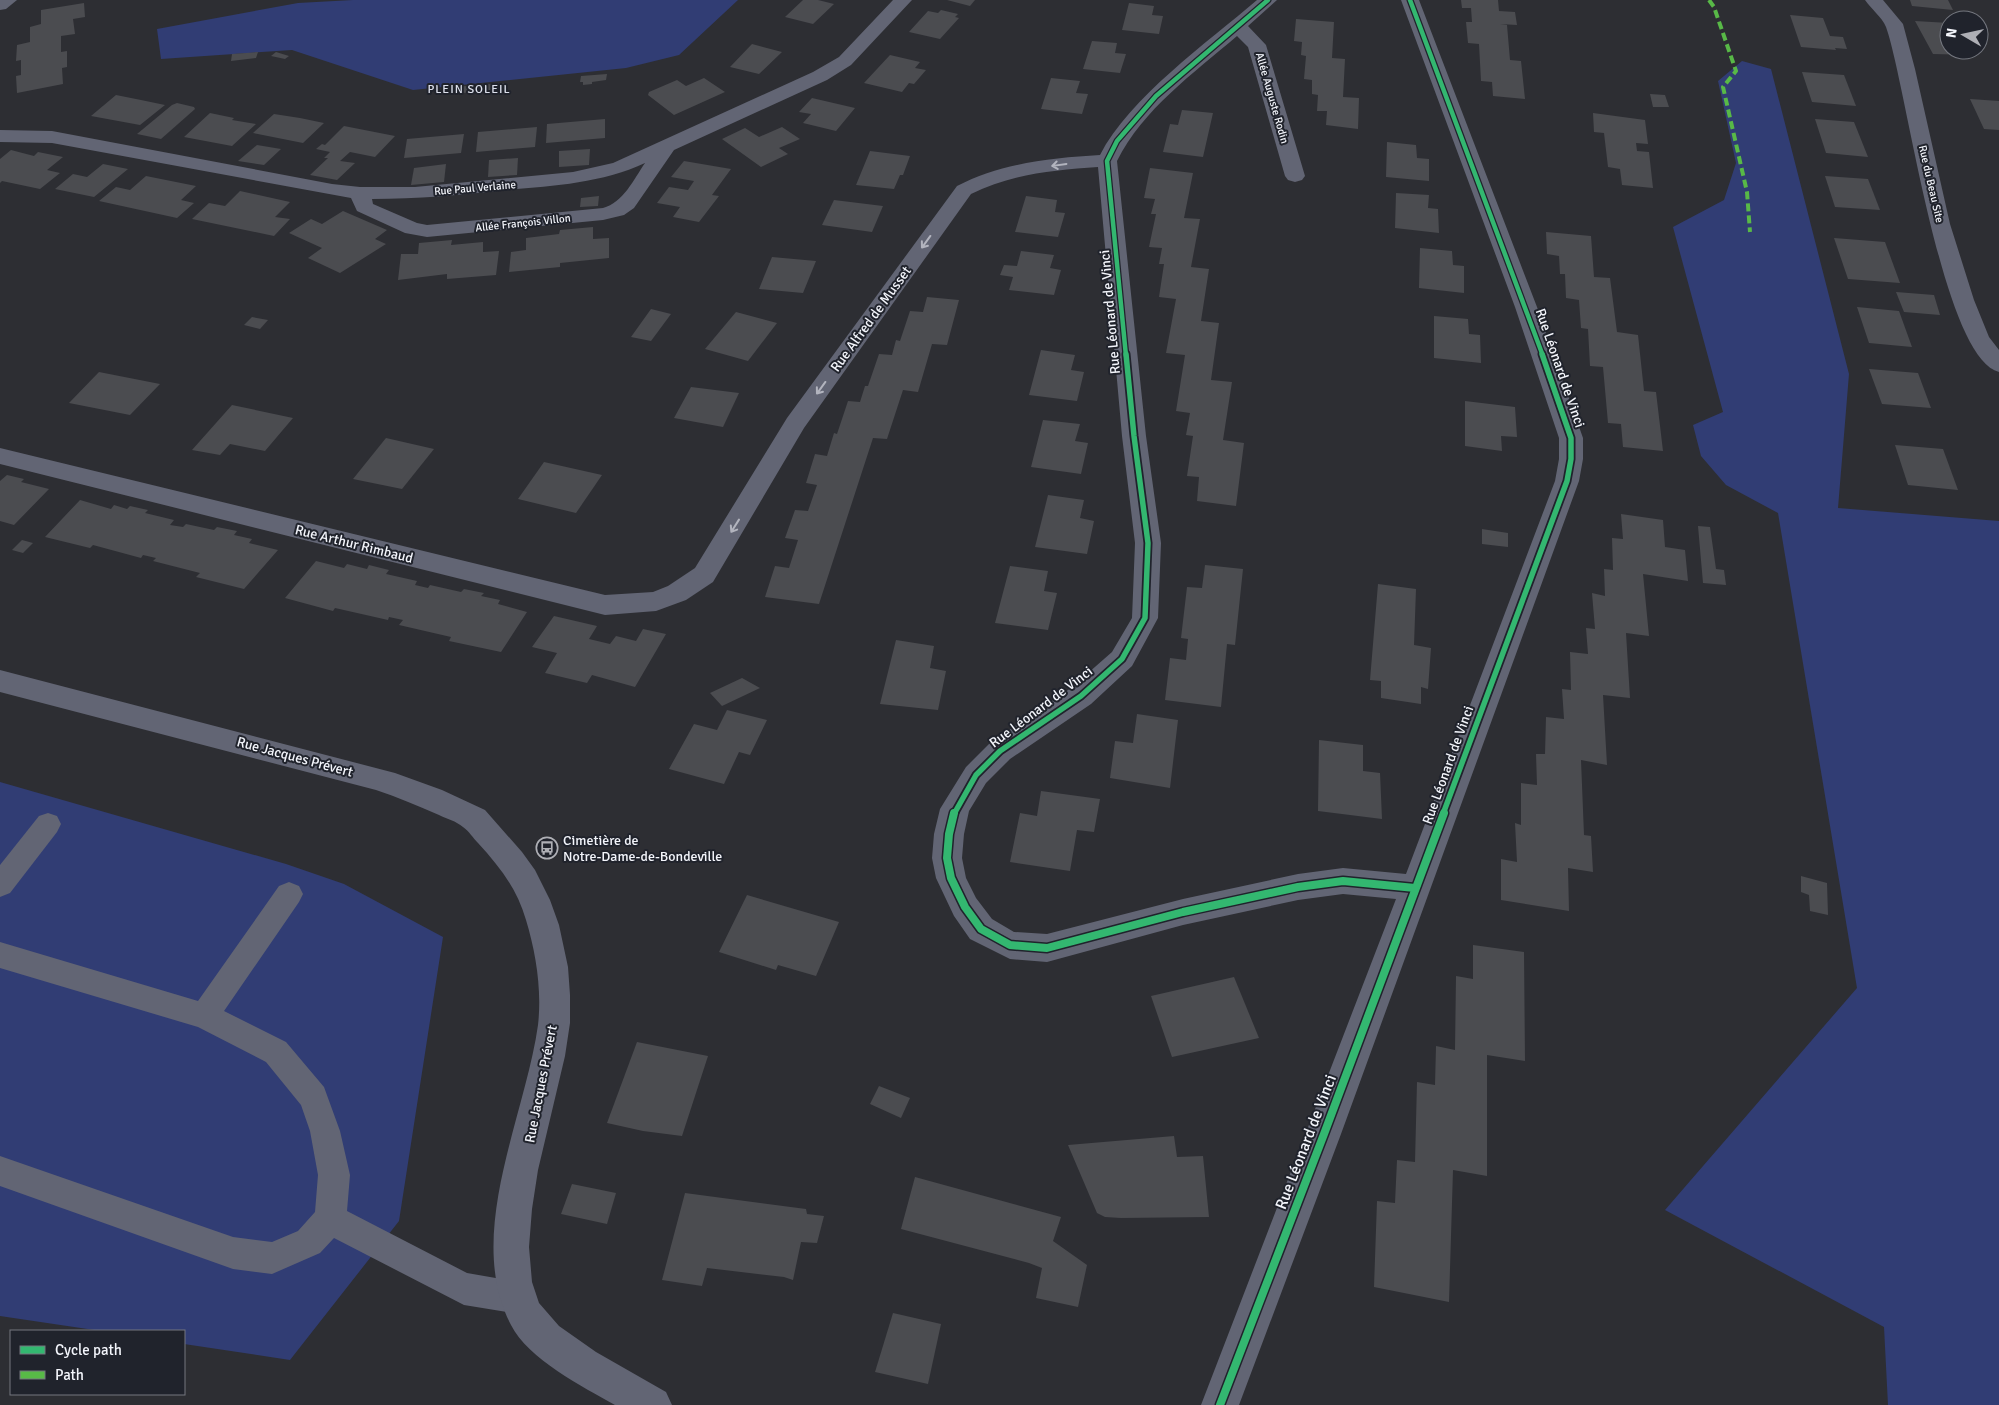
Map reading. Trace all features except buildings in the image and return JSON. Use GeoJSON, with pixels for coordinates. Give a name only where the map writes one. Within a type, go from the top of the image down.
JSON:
{"type":"FeatureCollection","features":[{"type":"Feature","properties":{"kind":"street"},"geometry":{"type":"LineString","coordinates":[[0,5],[8,0]]}},
{"type":"Feature","properties":{"kind":"street","name":"Rue Paul Verlaine"},"geometry":{"type":"LineString","coordinates":[[0,136],[52,137],[332,190],[360,193],[415,193],[573,178],[619,168],[820,76],[844,61],[904,0]]}},
{"type":"Feature","properties":{"kind":"street"},"geometry":{"type":"LineString","coordinates":[[1107,161],[1117,141],[1156,96],[1268,0]]}},
{"type":"Feature","properties":{"kind":"street","name":"Rue Léonard de Vinci"},"geometry":{"type":"LineString","coordinates":[[1220,1405],[1416,888],[1567,481],[1572,459],[1570,438],[1526,307],[1410,0]]}},
{"type":"Feature","properties":{"kind":"street","name":"Rue du Beau Site"},"geometry":{"type":"LineString","coordinates":[[1874,0],[1894,24],[1906,69],[1940,224],[1963,300],[1979,339],[1999,365]]}},
{"type":"Feature","properties":{"kind":"street","name":"Allée Auguste Rodin"},"geometry":{"type":"LineString","coordinates":[[1238,27],[1257,45],[1295,176]]}},
{"type":"Feature","properties":{"kind":"street","name":"Allée François Villon"},"geometry":{"type":"LineString","coordinates":[[360,193],[364,207],[420,231],[454,230],[603,214],[617,211],[627,204],[668,145]]}},
{"type":"Feature","properties":{"kind":"street","name":"Rue Léonard de Vinci"},"geometry":{"type":"LineString","coordinates":[[1107,161],[1134,436],[1148,543],[1145,618],[1122,659],[1081,696],[1000,751],[976,775],[955,809],[949,834],[947,858],[951,878],[965,907],[981,930],[1010,945],[1047,948],[1184,912],[1298,887],[1343,881],[1416,888]]}},
{"type":"Feature","properties":{"kind":"street","name":"Rue Alfred de Musset"},"geometry":{"type":"LineString","coordinates":[[704,575],[795,424],[964,190],[987,178],[1055,166],[1107,161]]}},
{"type":"Feature","properties":{"kind":"street","name":"Rue Arthur Rimbaud"},"geometry":{"type":"LineString","coordinates":[[0,456],[605,605],[636,604],[656,600],[677,593],[704,575]]}},
{"type":"Feature","properties":{"kind":"street","name":"Rue Jacques Prévert"},"geometry":{"type":"LineString","coordinates":[[0,681],[364,775],[425,794],[472,817],[520,870],[531,891],[542,922],[552,964],[554,1022],[548,1064],[514,1213],[512,1267],[518,1298],[525,1316],[546,1339],[592,1370],[654,1405]]}},
{"type":"Feature","properties":{"kind":"lane"},"geometry":{"type":"LineString","coordinates":[[0,885],[48,824]]}},
{"type":"Feature","properties":{"kind":"lane"},"geometry":{"type":"LineString","coordinates":[[204,1016],[289,894]]}},
{"type":"Feature","properties":{"kind":"lane"},"geometry":{"type":"LineString","coordinates":[[0,955],[204,1016],[276,1052],[313,1097],[324,1131],[334,1175],[330,1219],[309,1242],[272,1258],[232,1253],[0,1171]]}},
{"type":"Feature","properties":{"kind":"lane"},"geometry":{"type":"LineString","coordinates":[[330,1219],[464,1289],[518,1298]]}},
{"type":"Feature","properties":{"kind":"shaded area"},"geometry":{"type":"Polygon","coordinates":[[[353,0],[738,0],[679,55],[626,68],[413,90],[292,50],[161,59],[157,29],[298,3],[353,0]]]}},
{"type":"Feature","properties":{"kind":"shaded area"},"geometry":{"type":"Polygon","coordinates":[[[1742,61],[1771,69],[1849,374],[1838,508],[1999,521],[1999,1405],[1888,1405],[1884,1327],[1665,1210],[1857,988],[1778,513],[1726,485],[1701,456],[1693,425],[1723,412],[1673,227],[1724,200],[1736,163],[1718,81],[1742,61]]]}},
{"type":"Feature","properties":{"kind":"shaded area"},"geometry":{"type":"Polygon","coordinates":[[[0,782],[286,864],[344,884],[443,937],[399,1221],[290,1360],[185,1344],[185,1330],[94,1330],[0,1316],[0,782]]]}},
{"type":"Feature","properties":{"kind":"marked path"},"geometry":{"type":"LineString","coordinates":[[1709,0],[1714,7],[1736,71],[1723,87],[1747,192],[1750,232]]}},
{"type":"Feature","properties":{"kind":"cycle path"},"geometry":{"type":"LineString","coordinates":[[1268,0],[1156,96],[1117,141],[1107,161],[1134,436],[1148,543],[1145,618],[1122,659],[1081,696],[1000,751],[976,775],[955,809],[949,834],[947,858],[951,878],[965,907],[981,929],[1010,945],[1047,948],[1183,912],[1298,887],[1343,881],[1415,888]]}},
{"type":"Feature","properties":{"kind":"cycle path"},"geometry":{"type":"LineString","coordinates":[[1220,1405],[1324,1134],[1567,481],[1571,459],[1571,438],[1526,307],[1410,0]]}},
{"type":"Feature","properties":{"kind":"place","name":"Cimetière de Notre-Dame-de-Bondeville"},"geometry":{"type":"Point","coordinates":[547,848]}},
{"type":"Feature","properties":{"kind":"district","name":"PLEIN SOLEIL"},"geometry":{"type":"Point","coordinates":[469,89]}}]}
